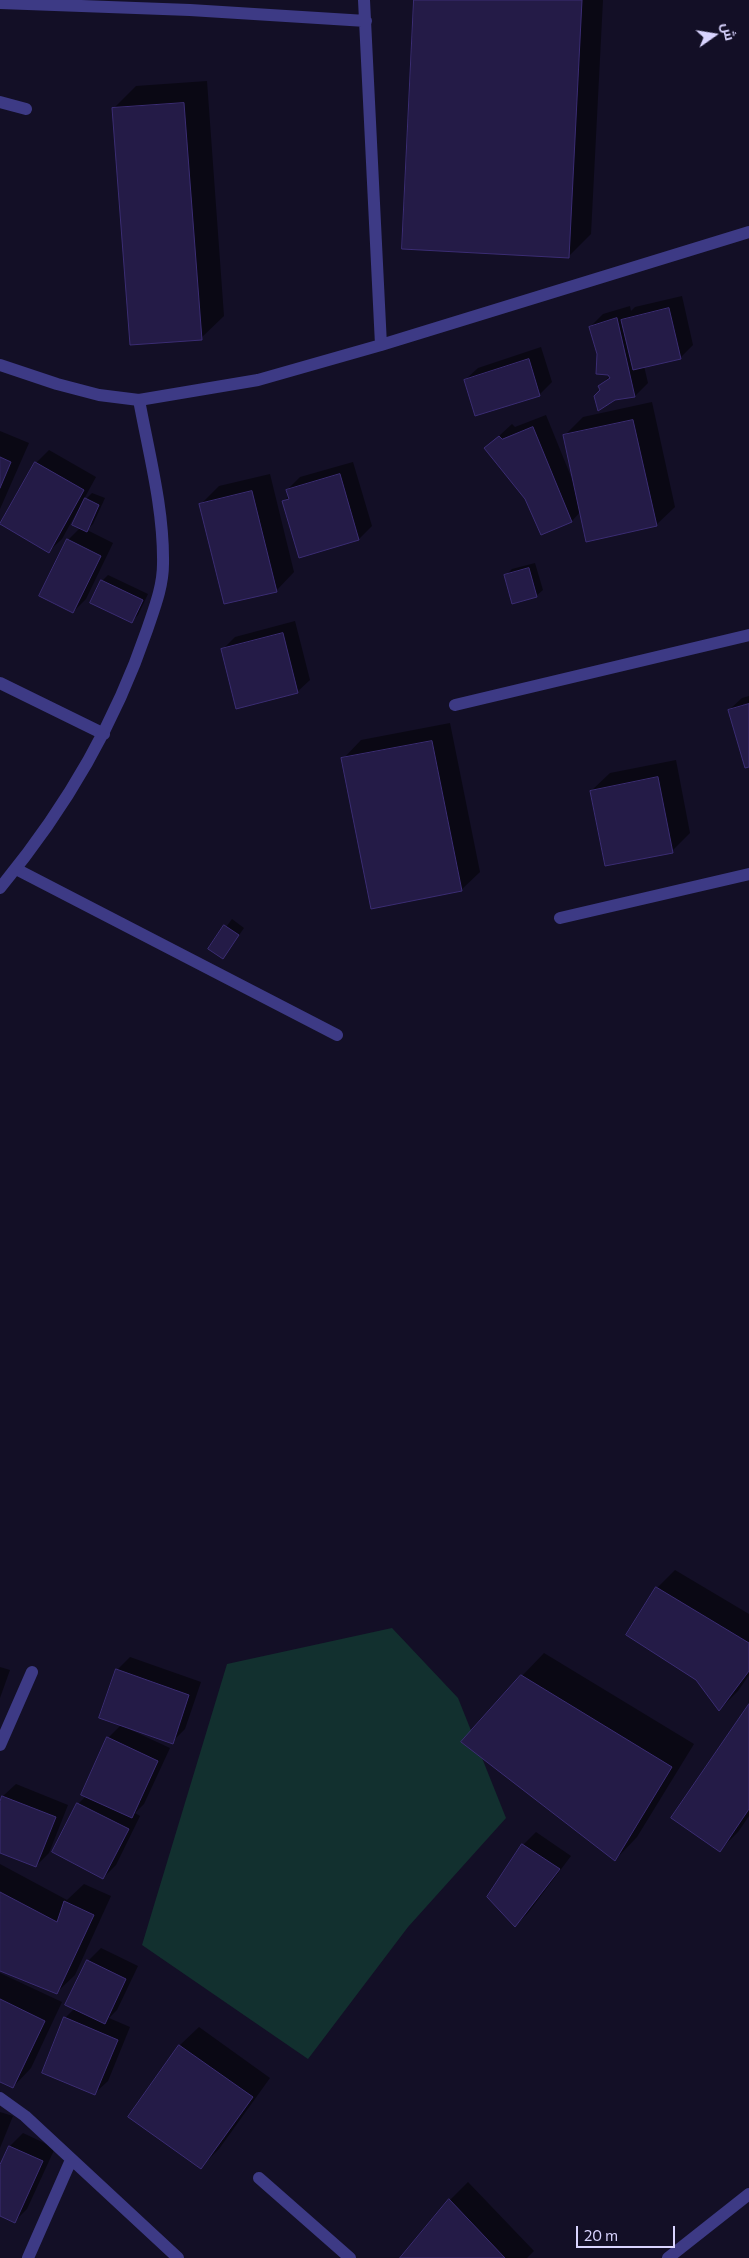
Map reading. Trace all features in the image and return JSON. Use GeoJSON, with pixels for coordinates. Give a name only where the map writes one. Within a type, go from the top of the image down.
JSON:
{"type":"FeatureCollection","features":[{"type":"Feature","properties":{"kind":"street"},"geometry":{"type":"LineString","coordinates":[[364,0],[381,345]]}},
{"type":"Feature","properties":{"kind":"street"},"geometry":{"type":"LineString","coordinates":[[0,3],[190,10],[366,21]]}},
{"type":"Feature","properties":{"kind":"street"},"geometry":{"type":"LineString","coordinates":[[0,102],[26,108]]}},
{"type":"Feature","properties":{"kind":"street"},"geometry":{"type":"LineString","coordinates":[[0,365],[57,384],[99,395],[139,400],[258,380],[381,345],[749,232]]}},
{"type":"Feature","properties":{"kind":"street"},"geometry":{"type":"LineString","coordinates":[[0,888],[16,869],[65,798],[104,734],[139,655],[158,600],[164,566],[162,533],[139,400]]}},
{"type":"Feature","properties":{"kind":"street"},"geometry":{"type":"LineString","coordinates":[[455,705],[749,635]]}},
{"type":"Feature","properties":{"kind":"street"},"geometry":{"type":"LineString","coordinates":[[0,683],[104,734]]}},
{"type":"Feature","properties":{"kind":"street"},"geometry":{"type":"LineString","coordinates":[[16,869],[337,1035]]}},
{"type":"Feature","properties":{"kind":"street"},"geometry":{"type":"LineString","coordinates":[[560,918],[749,874]]}},
{"type":"Feature","properties":{"kind":"street"},"geometry":{"type":"LineString","coordinates":[[0,1745],[32,1672]]}},
{"type":"Feature","properties":{"kind":"street"},"geometry":{"type":"LineString","coordinates":[[0,2098],[25,2116],[178,2258]]}},
{"type":"Feature","properties":{"kind":"street"},"geometry":{"type":"LineString","coordinates":[[28,2258],[72,2160]]}},
{"type":"Feature","properties":{"kind":"street"},"geometry":{"type":"LineString","coordinates":[[260,2178],[350,2258]]}},
{"type":"Feature","properties":{"kind":"street"},"geometry":{"type":"LineString","coordinates":[[668,2258],[749,2194]]}},
{"type":"Feature","properties":{"kind":"green space"},"geometry":{"type":"Polygon","coordinates":[[[392,1628],[458,1698],[506,1818],[408,1927],[308,2059],[142,1945],[227,1664],[392,1628]]]}},
{"type":"Feature","properties":{"kind":"building"},"geometry":{"type":"Polygon","coordinates":[[[414,0],[582,0],[569,258],[402,249],[414,0]]]}},
{"type":"Feature","properties":{"kind":"building"},"geometry":{"type":"Polygon","coordinates":[[[184,103],[202,340],[130,345],[112,108],[184,103]]]}},
{"type":"Feature","properties":{"kind":"building"},"geometry":{"type":"Polygon","coordinates":[[[669,308],[681,359],[633,370],[621,320],[669,308]]]}},
{"type":"Feature","properties":{"kind":"building"},"geometry":{"type":"Polygon","coordinates":[[[617,318],[635,397],[615,400],[598,411],[594,396],[600,390],[598,386],[610,378],[608,375],[596,374],[597,354],[589,327],[617,318]]]}},
{"type":"Feature","properties":{"kind":"building"},"geometry":{"type":"Polygon","coordinates":[[[529,359],[540,396],[475,416],[464,380],[529,359]]]}},
{"type":"Feature","properties":{"kind":"building"},"geometry":{"type":"Polygon","coordinates":[[[633,420],[657,526],[586,542],[563,435],[633,420]]]}},
{"type":"Feature","properties":{"kind":"building"},"geometry":{"type":"Polygon","coordinates":[[[533,427],[572,522],[541,535],[525,499],[484,448],[499,436],[502,439],[533,427]]]}},
{"type":"Feature","properties":{"kind":"building"},"geometry":{"type":"Polygon","coordinates":[[[0,457],[11,462],[0,488],[0,457]]]}},
{"type":"Feature","properties":{"kind":"building"},"geometry":{"type":"Polygon","coordinates":[[[35,462],[84,490],[49,553],[0,524],[35,462]]]}},
{"type":"Feature","properties":{"kind":"building"},"geometry":{"type":"Polygon","coordinates":[[[340,474],[359,540],[299,558],[282,501],[289,499],[286,490],[340,474]]]}},
{"type":"Feature","properties":{"kind":"building"},"geometry":{"type":"Polygon","coordinates":[[[252,491],[277,592],[224,604],[199,504],[252,491]]]}},
{"type":"Feature","properties":{"kind":"building"},"geometry":{"type":"Polygon","coordinates":[[[85,498],[99,505],[87,532],[72,525],[85,498]]]}},
{"type":"Feature","properties":{"kind":"building"},"geometry":{"type":"Polygon","coordinates":[[[67,539],[101,556],[73,613],[39,596],[67,539]]]}},
{"type":"Feature","properties":{"kind":"building"},"geometry":{"type":"Polygon","coordinates":[[[529,568],[537,597],[512,604],[504,575],[529,568]]]}},
{"type":"Feature","properties":{"kind":"building"},"geometry":{"type":"Polygon","coordinates":[[[101,580],[143,600],[132,623],[90,603],[101,580]]]}},
{"type":"Feature","properties":{"kind":"building"},"geometry":{"type":"Polygon","coordinates":[[[283,633],[298,693],[236,709],[221,649],[283,633]]]}},
{"type":"Feature","properties":{"kind":"building"},"geometry":{"type":"Polygon","coordinates":[[[749,704],[749,767],[745,768],[728,710],[749,704]]]}},
{"type":"Feature","properties":{"kind":"building"},"geometry":{"type":"Polygon","coordinates":[[[432,741],[462,891],[371,909],[341,758],[432,741]]]}},
{"type":"Feature","properties":{"kind":"building"},"geometry":{"type":"Polygon","coordinates":[[[658,777],[673,853],[605,866],[590,791],[658,777]]]}},
{"type":"Feature","properties":{"kind":"building"},"geometry":{"type":"Polygon","coordinates":[[[224,925],[239,935],[223,959],[208,949],[224,925]]]}},
{"type":"Feature","properties":{"kind":"building"},"geometry":{"type":"Polygon","coordinates":[[[656,1587],[749,1643],[749,1671],[719,1711],[696,1680],[626,1635],[656,1587]]]}},
{"type":"Feature","properties":{"kind":"building"},"geometry":{"type":"Polygon","coordinates":[[[116,1669],[189,1695],[173,1744],[99,1718],[116,1669]]]}},
{"type":"Feature","properties":{"kind":"building"},"geometry":{"type":"Polygon","coordinates":[[[521,1675],[672,1767],[615,1861],[461,1742],[521,1675]]]}},
{"type":"Feature","properties":{"kind":"building"},"geometry":{"type":"Polygon","coordinates":[[[749,1704],[749,1809],[720,1852],[671,1818],[749,1704]]]}},
{"type":"Feature","properties":{"kind":"building"},"geometry":{"type":"Polygon","coordinates":[[[107,1737],[158,1761],[132,1818],[81,1795],[107,1737]]]}},
{"type":"Feature","properties":{"kind":"building"},"geometry":{"type":"Polygon","coordinates":[[[2,1796],[56,1817],[36,1867],[0,1853],[0,1802],[2,1796]]]}},
{"type":"Feature","properties":{"kind":"building"},"geometry":{"type":"Polygon","coordinates":[[[77,1803],[129,1829],[103,1879],[52,1852],[77,1803]]]}},
{"type":"Feature","properties":{"kind":"building"},"geometry":{"type":"Polygon","coordinates":[[[522,1844],[560,1869],[515,1927],[487,1897],[522,1844]]]}},
{"type":"Feature","properties":{"kind":"building"},"geometry":{"type":"Polygon","coordinates":[[[0,1892],[57,1922],[64,1901],[94,1915],[57,1994],[0,1971],[0,1892]]]}},
{"type":"Feature","properties":{"kind":"building"},"geometry":{"type":"Polygon","coordinates":[[[87,1960],[126,1979],[105,2024],[65,2005],[87,1960]]]}},
{"type":"Feature","properties":{"kind":"building"},"geometry":{"type":"Polygon","coordinates":[[[0,1999],[45,2021],[13,2088],[0,2082],[0,1999]]]}},
{"type":"Feature","properties":{"kind":"building"},"geometry":{"type":"Polygon","coordinates":[[[64,2017],[118,2040],[95,2095],[42,2073],[64,2017]]]}},
{"type":"Feature","properties":{"kind":"building"},"geometry":{"type":"Polygon","coordinates":[[[179,2045],[253,2097],[201,2169],[128,2117],[179,2045]]]}},
{"type":"Feature","properties":{"kind":"building"},"geometry":{"type":"Polygon","coordinates":[[[9,2146],[43,2161],[15,2223],[0,2216],[0,2165],[9,2146]]]}},
{"type":"Feature","properties":{"kind":"building"},"geometry":{"type":"Polygon","coordinates":[[[449,2199],[505,2258],[400,2258],[449,2199]]]}}]}
